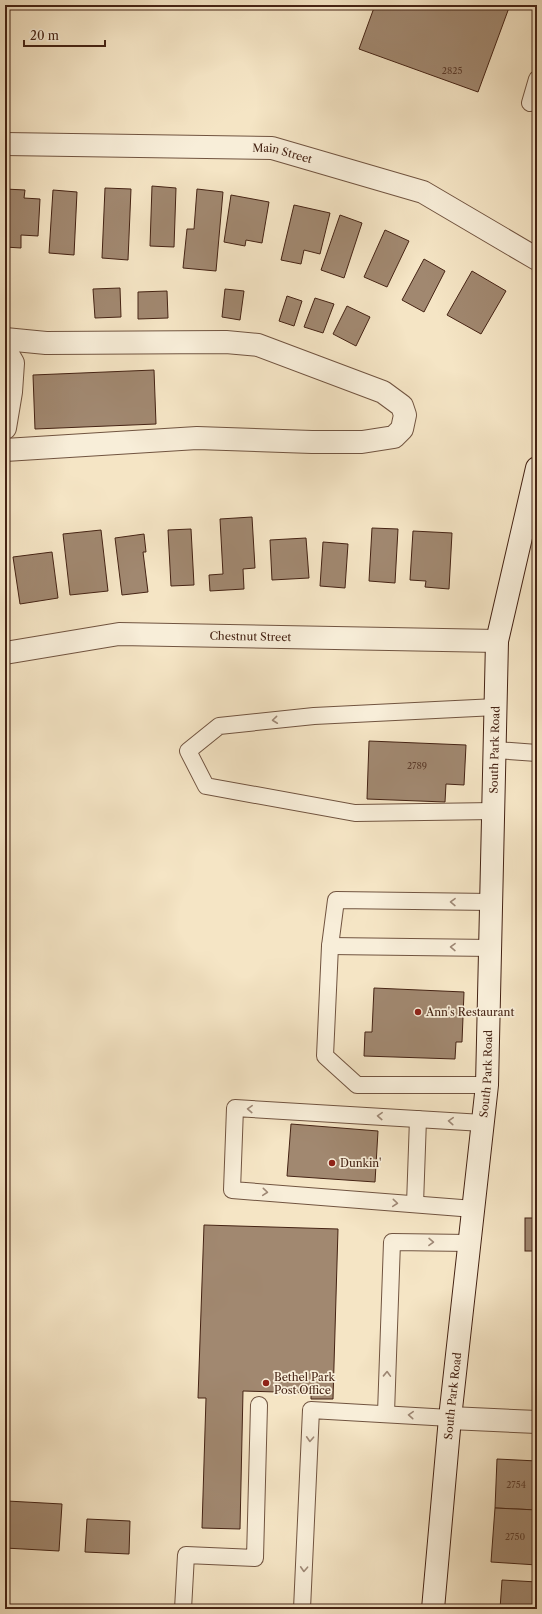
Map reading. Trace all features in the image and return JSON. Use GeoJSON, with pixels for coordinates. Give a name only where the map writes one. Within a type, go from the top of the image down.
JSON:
{"type":"FeatureCollection","features":[{"type":"Feature","properties":{"kind":"street","name":"Main Street"},"geometry":{"type":"LineString","coordinates":[[5,144],[272,148],[423,192],[537,259]]}},
{"type":"Feature","properties":{"kind":"street"},"geometry":{"type":"LineString","coordinates":[[5,338],[46,343],[226,342],[258,345],[383,392],[402,406],[405,415],[402,429],[394,436],[362,442],[312,442],[197,438],[5,450]]}},
{"type":"Feature","properties":{"kind":"street"},"geometry":{"type":"LineString","coordinates":[[5,349],[12,363],[11,392],[5,428]]}},
{"type":"Feature","properties":{"kind":"street","name":"South Park Road"},"geometry":{"type":"LineString","coordinates":[[433,1609],[450,1418],[487,1085],[492,948],[498,641],[537,468]]}},
{"type":"Feature","properties":{"kind":"street","name":"Chestnut Street"},"geometry":{"type":"LineString","coordinates":[[5,653],[119,634],[498,641]]}},
{"type":"Feature","properties":{"kind":"street"},"geometry":{"type":"LineString","coordinates":[[450,1418],[537,1422]]}},
{"type":"Feature","properties":{"kind":"lane"},"geometry":{"type":"LineString","coordinates":[[530,104],[537,79]]}},
{"type":"Feature","properties":{"kind":"lane"},"geometry":{"type":"LineString","coordinates":[[494,811],[355,813],[206,786],[188,751],[219,726],[314,716],[496,707]]}},
{"type":"Feature","properties":{"kind":"lane"},"geometry":{"type":"LineString","coordinates":[[496,750],[537,753]]}},
{"type":"Feature","properties":{"kind":"lane"},"geometry":{"type":"LineString","coordinates":[[487,1085],[357,1085],[325,1056],[330,946],[336,900],[492,902]]}},
{"type":"Feature","properties":{"kind":"lane"},"geometry":{"type":"LineString","coordinates":[[330,946],[492,948]]}},
{"type":"Feature","properties":{"kind":"lane"},"geometry":{"type":"LineString","coordinates":[[474,1209],[232,1190],[235,1108],[483,1123]]}},
{"type":"Feature","properties":{"kind":"lane"},"geometry":{"type":"LineString","coordinates":[[415,1204],[418,1118]]}},
{"type":"Feature","properties":{"kind":"lane"},"geometry":{"type":"LineString","coordinates":[[386,1413],[392,1242],[470,1242]]}},
{"type":"Feature","properties":{"kind":"lane"},"geometry":{"type":"LineString","coordinates":[[183,1609],[186,1555],[255,1558],[259,1405]]}},
{"type":"Feature","properties":{"kind":"lane"},"geometry":{"type":"LineString","coordinates":[[302,1609],[311,1410],[386,1413],[450,1418]]}},
{"type":"Feature","properties":{"kind":"building"},"geometry":{"type":"Polygon","coordinates":[[[375,5],[510,5],[478,92],[359,49],[375,5]]]}},
{"type":"Feature","properties":{"kind":"building"},"geometry":{"type":"Polygon","coordinates":[[[152,186],[176,188],[174,247],[150,246],[152,186]]]}},
{"type":"Feature","properties":{"kind":"building"},"geometry":{"type":"Polygon","coordinates":[[[105,188],[131,189],[128,260],[102,258],[105,188]]]}},
{"type":"Feature","properties":{"kind":"building"},"geometry":{"type":"Polygon","coordinates":[[[5,189],[25,190],[24,198],[40,199],[38,236],[21,235],[21,248],[5,247],[5,189]]]}},
{"type":"Feature","properties":{"kind":"building"},"geometry":{"type":"Polygon","coordinates":[[[197,189],[223,192],[216,271],[183,268],[187,229],[194,229],[197,189]]]}},
{"type":"Feature","properties":{"kind":"building"},"geometry":{"type":"Polygon","coordinates":[[[53,190],[77,192],[74,255],[49,253],[53,190]]]}},
{"type":"Feature","properties":{"kind":"building"},"geometry":{"type":"Polygon","coordinates":[[[231,195],[269,202],[262,243],[246,240],[245,246],[224,242],[231,195]]]}},
{"type":"Feature","properties":{"kind":"building"},"geometry":{"type":"Polygon","coordinates":[[[294,205],[330,213],[320,254],[304,250],[301,264],[281,260],[294,205]]]}},
{"type":"Feature","properties":{"kind":"building"},"geometry":{"type":"Polygon","coordinates":[[[340,215],[362,223],[344,278],[321,270],[340,215]]]}},
{"type":"Feature","properties":{"kind":"building"},"geometry":{"type":"Polygon","coordinates":[[[385,230],[409,241],[387,287],[364,277],[385,230]]]}},
{"type":"Feature","properties":{"kind":"building"},"geometry":{"type":"Polygon","coordinates":[[[424,259],[445,271],[424,312],[402,300],[424,259]]]}},
{"type":"Feature","properties":{"kind":"building"},"geometry":{"type":"Polygon","coordinates":[[[472,271],[506,291],[481,334],[447,315],[472,271]]]}},
{"type":"Feature","properties":{"kind":"building"},"geometry":{"type":"Polygon","coordinates":[[[120,288],[121,317],[95,318],[93,289],[120,288]]]}},
{"type":"Feature","properties":{"kind":"building"},"geometry":{"type":"Polygon","coordinates":[[[225,289],[244,291],[240,320],[222,317],[225,289]]]}},
{"type":"Feature","properties":{"kind":"building"},"geometry":{"type":"Polygon","coordinates":[[[167,291],[168,318],[138,319],[138,292],[167,291]]]}},
{"type":"Feature","properties":{"kind":"building"},"geometry":{"type":"Polygon","coordinates":[[[287,296],[302,301],[294,326],[279,321],[287,296]]]}},
{"type":"Feature","properties":{"kind":"building"},"geometry":{"type":"Polygon","coordinates":[[[315,298],[334,304],[323,333],[304,327],[315,298]]]}},
{"type":"Feature","properties":{"kind":"building"},"geometry":{"type":"Polygon","coordinates":[[[347,306],[370,317],[356,346],[333,334],[347,306]]]}},
{"type":"Feature","properties":{"kind":"building"},"geometry":{"type":"Polygon","coordinates":[[[154,370],[156,424],[35,429],[33,375],[154,370]]]}},
{"type":"Feature","properties":{"kind":"building"},"geometry":{"type":"Polygon","coordinates":[[[252,517],[255,568],[243,569],[244,589],[210,591],[209,575],[223,574],[220,519],[252,517]]]}},
{"type":"Feature","properties":{"kind":"building"},"geometry":{"type":"Polygon","coordinates":[[[372,528],[398,529],[395,583],[369,581],[372,528]]]}},
{"type":"Feature","properties":{"kind":"building"},"geometry":{"type":"Polygon","coordinates":[[[191,529],[194,585],[171,586],[168,530],[191,529]]]}},
{"type":"Feature","properties":{"kind":"building"},"geometry":{"type":"Polygon","coordinates":[[[101,530],[108,591],[70,595],[63,534],[101,530]]]}},
{"type":"Feature","properties":{"kind":"building"},"geometry":{"type":"Polygon","coordinates":[[[413,531],[452,533],[449,589],[425,587],[426,581],[410,580],[413,531]]]}},
{"type":"Feature","properties":{"kind":"building"},"geometry":{"type":"Polygon","coordinates":[[[144,534],[146,552],[143,552],[148,592],[122,595],[115,538],[144,534]]]}},
{"type":"Feature","properties":{"kind":"building"},"geometry":{"type":"Polygon","coordinates":[[[306,538],[309,578],[272,580],[270,540],[306,538]]]}},
{"type":"Feature","properties":{"kind":"building"},"geometry":{"type":"Polygon","coordinates":[[[323,542],[348,544],[345,588],[320,586],[323,542]]]}},
{"type":"Feature","properties":{"kind":"building"},"geometry":{"type":"Polygon","coordinates":[[[52,552],[58,598],[20,604],[13,557],[52,552]]]}},
{"type":"Feature","properties":{"kind":"building"},"geometry":{"type":"Polygon","coordinates":[[[369,741],[466,745],[464,785],[446,784],[445,802],[367,799],[369,741]]]}},
{"type":"Feature","properties":{"kind":"building","name":"Ann's Restaurant"},"geometry":{"type":"Polygon","coordinates":[[[374,988],[464,992],[462,1042],[456,1042],[455,1059],[364,1056],[365,1032],[372,1032],[374,988]]]}},
{"type":"Feature","properties":{"kind":"building","name":"Dunkin'"},"geometry":{"type":"Polygon","coordinates":[[[291,1124],[378,1131],[375,1182],[287,1176],[291,1124]]]}},
{"type":"Feature","properties":{"kind":"building"},"geometry":{"type":"Polygon","coordinates":[[[525,1218],[537,1218],[537,1251],[525,1251],[525,1218]]]}},
{"type":"Feature","properties":{"kind":"building","name":"Bethel Park Post Office"},"geometry":{"type":"Polygon","coordinates":[[[204,1225],[338,1229],[333,1399],[311,1399],[311,1393],[243,1391],[240,1529],[202,1528],[206,1398],[198,1398],[204,1225]]]}},
{"type":"Feature","properties":{"kind":"building"},"geometry":{"type":"Polygon","coordinates":[[[497,1459],[537,1461],[537,1510],[495,1508],[497,1459]]]}},
{"type":"Feature","properties":{"kind":"building"},"geometry":{"type":"Polygon","coordinates":[[[7,1501],[62,1504],[59,1551],[5,1548],[7,1501]]]}},
{"type":"Feature","properties":{"kind":"building"},"geometry":{"type":"Polygon","coordinates":[[[495,1508],[537,1510],[537,1565],[491,1562],[495,1508]]]}},
{"type":"Feature","properties":{"kind":"building"},"geometry":{"type":"Polygon","coordinates":[[[87,1519],[130,1521],[129,1554],[85,1552],[87,1519]]]}},
{"type":"Feature","properties":{"kind":"building"},"geometry":{"type":"Polygon","coordinates":[[[502,1580],[537,1582],[537,1609],[500,1609],[502,1580]]]}},
{"type":"Feature","properties":{"kind":"place","name":"Ann's Restaurant"},"geometry":{"type":"Point","coordinates":[418,1012]}},
{"type":"Feature","properties":{"kind":"place","name":"Dunkin'"},"geometry":{"type":"Point","coordinates":[332,1163]}},
{"type":"Feature","properties":{"kind":"place","name":"Bethel Park Post Office"},"geometry":{"type":"Point","coordinates":[266,1383]}}]}
